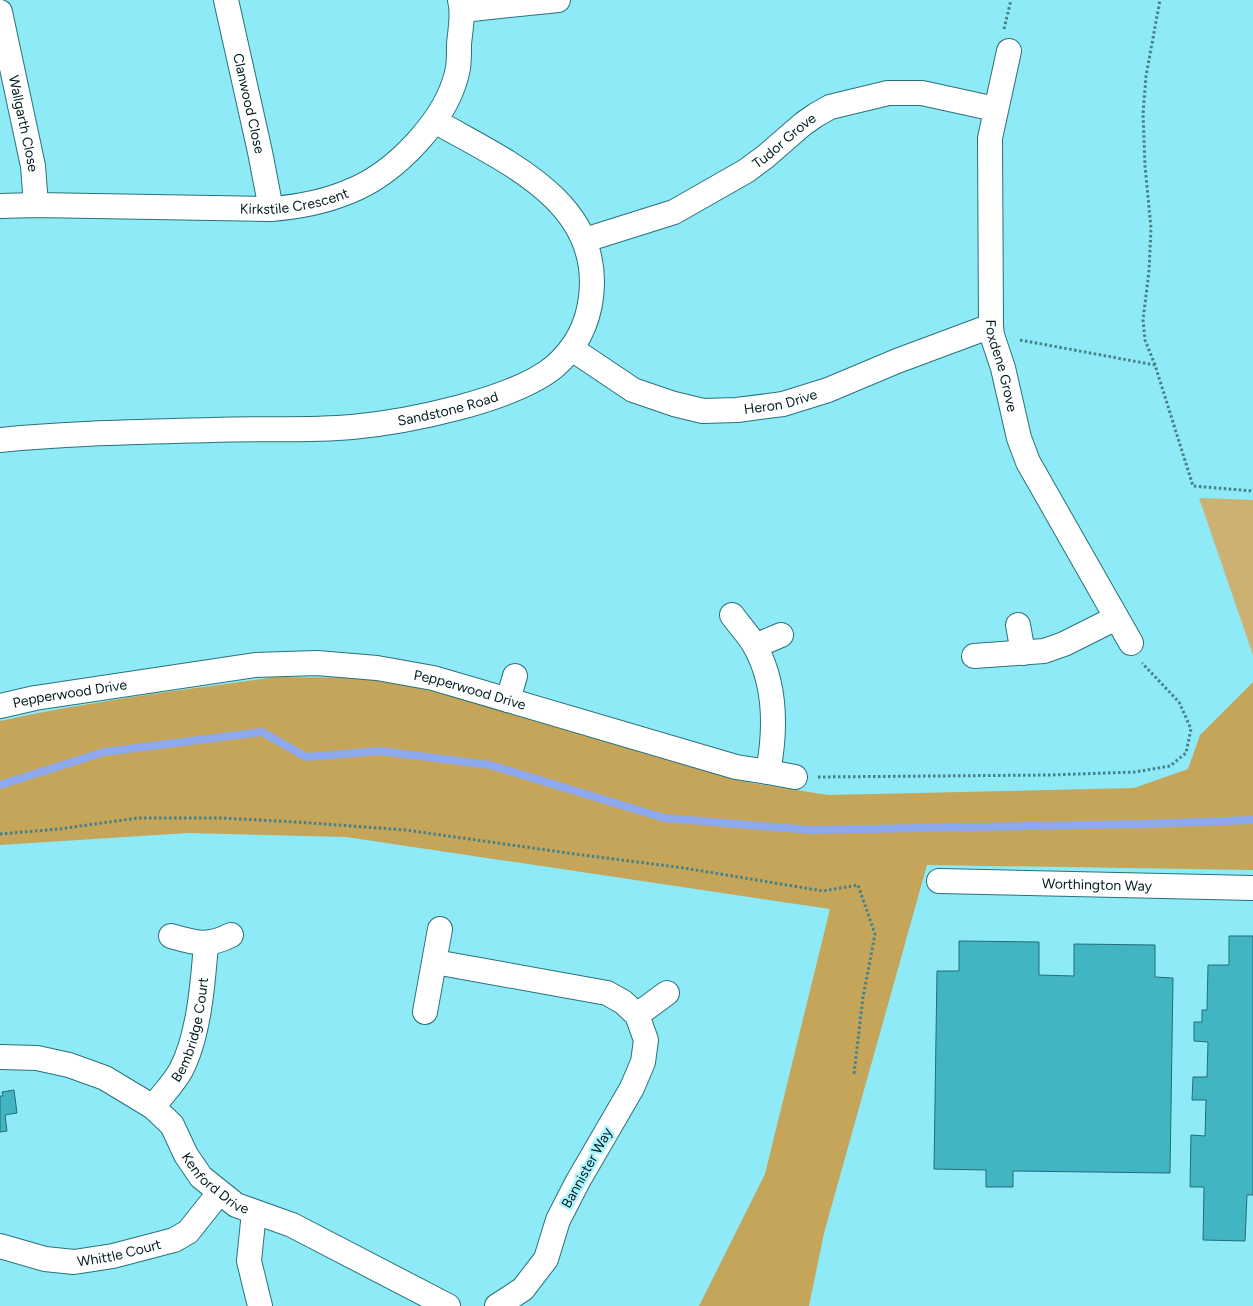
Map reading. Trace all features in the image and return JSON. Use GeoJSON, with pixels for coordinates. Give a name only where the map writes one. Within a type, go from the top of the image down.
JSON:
{"type":"FeatureCollection","features":[{"type":"Feature","properties":{"kind":"street","name":"Clanwood Close"},"geometry":{"type":"LineString","coordinates":[[226,0],[260,152],[270,209]]}},
{"type":"Feature","properties":{"kind":"street"},"geometry":{"type":"LineString","coordinates":[[461,5],[558,0]]}},
{"type":"Feature","properties":{"kind":"street","name":"Kirkstile Crescent"},"geometry":{"type":"LineString","coordinates":[[0,206],[270,209],[293,207],[348,192],[370,182],[414,146],[435,121],[458,69],[461,5]]}},
{"type":"Feature","properties":{"kind":"street","name":"Wallgarth Close"},"geometry":{"type":"LineString","coordinates":[[0,12],[33,166],[36,205]]}},
{"type":"Feature","properties":{"kind":"street","name":"Foxdene Grove"},"geometry":{"type":"LineString","coordinates":[[1009,51],[990,138],[991,330],[1003,368],[1018,438],[1028,462],[1131,643]]}},
{"type":"Feature","properties":{"kind":"street","name":"Tudor Grove"},"geometry":{"type":"LineString","coordinates":[[585,240],[674,212],[746,171],[766,157],[816,114],[830,108],[888,93],[922,93],[995,109]]}},
{"type":"Feature","properties":{"kind":"street","name":"Sandstone Road"},"geometry":{"type":"LineString","coordinates":[[0,440],[52,436],[213,430],[351,427],[401,421],[452,409],[506,392],[522,386],[553,367],[572,349],[590,310],[593,284],[592,262],[585,240],[567,211],[551,194],[512,166],[435,121]]}},
{"type":"Feature","properties":{"kind":"street","name":"Heron Drive"},"geometry":{"type":"LineString","coordinates":[[572,349],[633,390],[674,404],[703,411],[737,410],[783,404],[828,390],[897,361],[991,330]]}},
{"type":"Feature","properties":{"kind":"street"},"geometry":{"type":"LineString","coordinates":[[974,656],[1044,650],[1064,644],[1110,609]]}},
{"type":"Feature","properties":{"kind":"street"},"geometry":{"type":"LineString","coordinates":[[732,615],[755,646],[765,671],[771,696],[774,720],[768,772]]}},
{"type":"Feature","properties":{"kind":"street"},"geometry":{"type":"LineString","coordinates":[[1018,624],[1023,652]]}},
{"type":"Feature","properties":{"kind":"street"},"geometry":{"type":"LineString","coordinates":[[755,646],[781,635]]}},
{"type":"Feature","properties":{"kind":"street","name":"Pepperwood Drive"},"geometry":{"type":"LineString","coordinates":[[0,706],[55,695],[255,665],[317,663],[378,668],[424,677],[508,700],[736,767],[795,777]]}},
{"type":"Feature","properties":{"kind":"street"},"geometry":{"type":"LineString","coordinates":[[508,700],[515,676]]}},
{"type":"Feature","properties":{"kind":"street","name":"Worthington Way"},"geometry":{"type":"LineString","coordinates":[[939,880],[1253,888]]}},
{"type":"Feature","properties":{"kind":"street"},"geometry":{"type":"LineString","coordinates":[[425,1012],[440,928]]}},
{"type":"Feature","properties":{"kind":"street"},"geometry":{"type":"LineString","coordinates":[[171,936],[206,944],[219,942],[231,935]]}},
{"type":"Feature","properties":{"kind":"street","name":"Bembridge Court"},"geometry":{"type":"LineString","coordinates":[[153,1107],[181,1070],[191,1044],[199,1004],[206,944]]}},
{"type":"Feature","properties":{"kind":"street"},"geometry":{"type":"LineString","coordinates":[[435,962],[607,993],[623,1002],[638,1015],[667,993]]}},
{"type":"Feature","properties":{"kind":"street","name":"Bannister Way"},"geometry":{"type":"LineString","coordinates":[[497,1306],[523,1289],[546,1259],[558,1220],[578,1181],[632,1088],[643,1062],[646,1040],[638,1015]]}},
{"type":"Feature","properties":{"kind":"street","name":"Kenford Drive"},"geometry":{"type":"LineString","coordinates":[[0,1057],[38,1058],[68,1065],[104,1078],[153,1107],[172,1125],[186,1155],[201,1177],[236,1205],[292,1226],[448,1306]]}},
{"type":"Feature","properties":{"kind":"street","name":"Whittle Court"},"geometry":{"type":"LineString","coordinates":[[0,1246],[45,1259],[74,1262],[113,1256],[174,1240],[188,1232],[219,1193]]}},
{"type":"Feature","properties":{"kind":"street"},"geometry":{"type":"LineString","coordinates":[[254,1212],[249,1261],[260,1306]]}},
{"type":"Feature","properties":{"kind":"path"},"geometry":{"type":"LineString","coordinates":[[1160,0],[1146,76],[1144,114],[1145,166],[1151,228],[1149,271],[1143,320],[1144,340],[1155,366],[1193,486],[1253,491]]}},
{"type":"Feature","properties":{"kind":"path"},"geometry":{"type":"LineString","coordinates":[[991,330],[1155,366]]}},
{"type":"Feature","properties":{"kind":"path"},"geometry":{"type":"LineString","coordinates":[[795,777],[1135,772],[1170,766],[1186,753],[1191,729],[1180,702],[1134,655],[1131,643]]}},
{"type":"Feature","properties":{"kind":"path"},"geometry":{"type":"LineString","coordinates":[[0,834],[59,829],[138,818],[221,818],[297,822],[406,830],[684,868],[823,891],[858,884],[875,934],[863,997],[854,1074]]}},
{"type":"Feature","properties":{"kind":"shaded area"},"geometry":{"type":"Polygon","coordinates":[[[1199,498],[1253,500],[1253,655],[1199,498]]]}},
{"type":"Feature","properties":{"kind":"shaded area"},"geometry":{"type":"Polygon","coordinates":[[[276,677],[374,678],[436,692],[752,783],[828,795],[1134,788],[1188,769],[1200,735],[1253,682],[1253,870],[927,865],[824,1233],[809,1306],[699,1306],[765,1174],[830,909],[346,837],[188,833],[0,845],[0,721],[172,691],[276,677]]]}},
{"type":"Feature","properties":{"kind":"building"},"geometry":{"type":"Polygon","coordinates":[[[1229,936],[1253,936],[1253,1195],[1247,1195],[1245,1241],[1203,1240],[1204,1187],[1190,1187],[1191,1135],[1205,1136],[1206,1100],[1192,1100],[1193,1077],[1207,1077],[1208,1042],[1194,1041],[1194,1022],[1202,1022],[1202,1010],[1207,1010],[1208,965],[1229,965],[1229,936]]]}},
{"type":"Feature","properties":{"kind":"building"},"geometry":{"type":"Polygon","coordinates":[[[959,941],[1039,942],[1039,975],[1074,976],[1074,944],[1155,945],[1155,977],[1173,978],[1170,1173],[1013,1171],[1013,1187],[986,1187],[986,1170],[934,1169],[937,971],[959,971],[959,941]]]}},
{"type":"Feature","properties":{"kind":"building"},"geometry":{"type":"Polygon","coordinates":[[[14,1090],[17,1113],[5,1115],[7,1131],[0,1132],[0,1096],[3,1096],[2,1092],[14,1090]]]}},
{"type":"Feature","properties":{"kind":"waterway"},"geometry":{"type":"LineString","coordinates":[[0,785],[104,752],[262,732],[306,757],[380,751],[490,765],[664,818],[810,830],[1143,824],[1253,820]]}}]}
